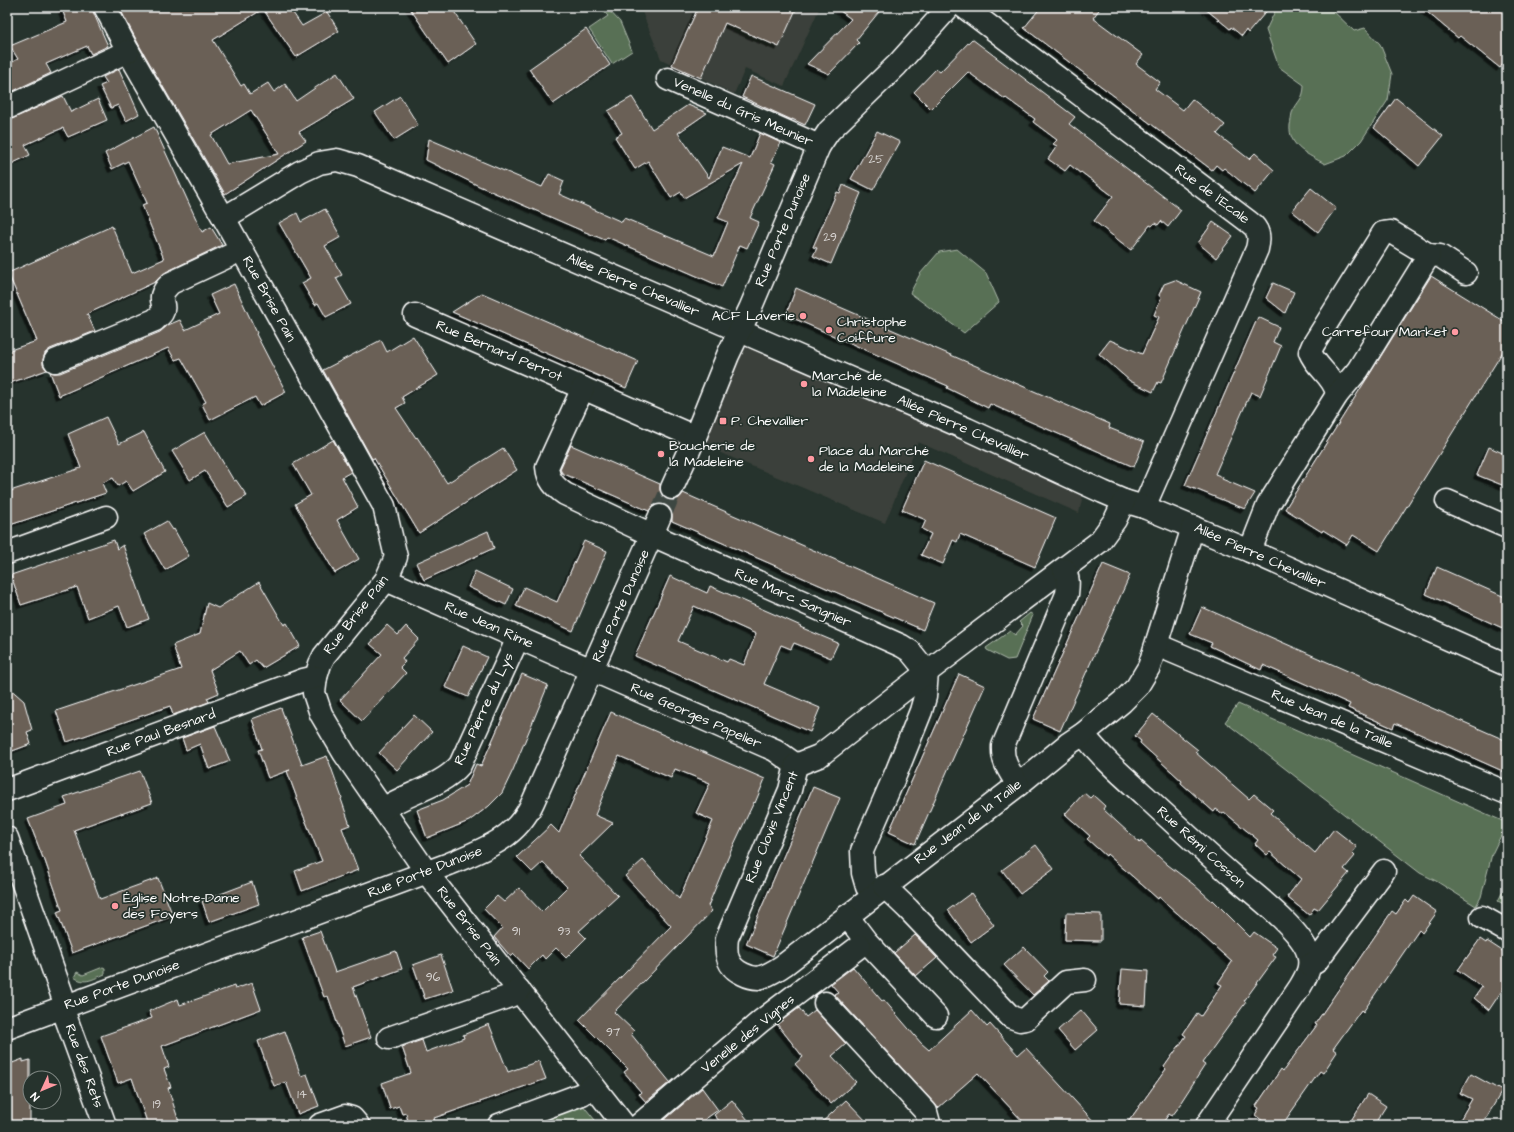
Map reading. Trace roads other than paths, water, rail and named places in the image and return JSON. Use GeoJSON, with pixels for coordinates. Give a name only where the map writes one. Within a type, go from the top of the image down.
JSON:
{"type":"FeatureCollection","features":[{"type":"Feature","properties":{"kind":"street","name":"Rue Brise Pain"},"geometry":{"type":"LineString","coordinates":[[105,7],[128,51],[224,218],[384,506],[396,558],[386,580],[324,656],[320,664],[314,693],[321,714],[344,753],[427,872],[624,1125]]}},
{"type":"Feature","properties":{"kind":"street","name":"Rue Porte Dunoise"},"geometry":{"type":"LineString","coordinates":[[672,488],[819,146],[828,131],[897,64],[949,7]]}},
{"type":"Feature","properties":{"kind":"street","name":"Rue de l'Ecale"},"geometry":{"type":"LineString","coordinates":[[964,7],[1254,225],[1258,233],[1259,242],[1257,249],[1144,506]]}},
{"type":"Feature","properties":{"kind":"street"},"geometry":{"type":"LineString","coordinates":[[7,108],[128,51]]}},
{"type":"Feature","properties":{"kind":"street","name":"Venelle du Gris Meunier"},"geometry":{"type":"LineString","coordinates":[[668,79],[819,146]]}},
{"type":"Feature","properties":{"kind":"street","name":"Allée Pierre Chevallier"},"geometry":{"type":"LineString","coordinates":[[224,218],[319,162],[337,160],[358,166],[967,429],[1124,501],[1144,506],[1250,551],[1507,666]]}},
{"type":"Feature","properties":{"kind":"street"},"geometry":{"type":"LineString","coordinates":[[1337,395],[1335,385],[1313,360],[1310,352],[1383,233],[1391,232],[1429,255],[1440,256],[1466,273]]}},
{"type":"Feature","properties":{"kind":"street"},"geometry":{"type":"LineString","coordinates":[[55,361],[155,320],[162,313],[164,308],[161,298],[164,289],[171,282],[231,255]]}},
{"type":"Feature","properties":{"kind":"street"},"geometry":{"type":"LineString","coordinates":[[1250,551],[1268,504],[1337,395],[1358,370],[1429,255]]}},
{"type":"Feature","properties":{"kind":"street","name":"Rue Bernard Perrot"},"geometry":{"type":"LineString","coordinates":[[415,315],[695,437]]}},
{"type":"Feature","properties":{"kind":"street"},"geometry":{"type":"LineString","coordinates":[[583,388],[547,467],[547,474],[552,483],[565,494],[656,525]]}},
{"type":"Feature","properties":{"kind":"street","name":"Rue Clovis Vincent"},"geometry":{"type":"LineString","coordinates":[[757,978],[737,972],[729,963],[725,952],[727,938],[790,790],[796,766],[819,756],[1099,542],[1115,520],[1124,501]]}},
{"type":"Feature","properties":{"kind":"street"},"geometry":{"type":"LineString","coordinates":[[1447,501],[1507,527]]}},
{"type":"Feature","properties":{"kind":"street"},"geometry":{"type":"LineString","coordinates":[[7,553],[106,518]]}},
{"type":"Feature","properties":{"kind":"street","name":"Rue Porte Dunoise"},"geometry":{"type":"LineString","coordinates":[[7,1028],[427,872],[499,842],[520,823],[531,808],[656,525]]}},
{"type":"Feature","properties":{"kind":"street","name":"Rue Marc Sangnier"},"geometry":{"type":"LineString","coordinates":[[656,525],[902,646],[910,651],[927,672]]}},
{"type":"Feature","properties":{"kind":"street","name":"Rue Jean de la Taille"},"geometry":{"type":"LineString","coordinates":[[757,978],[770,974],[784,965],[878,891],[1018,785],[1068,744],[1083,734],[1122,702],[1137,687],[1149,667],[1157,645],[1193,527]]}},
{"type":"Feature","properties":{"kind":"street"},"geometry":{"type":"LineString","coordinates":[[1018,785],[1003,757],[1003,746],[1067,594],[1068,582],[1064,569]]}},
{"type":"Feature","properties":{"kind":"street","name":"Rue Jean Rime"},"geometry":{"type":"LineString","coordinates":[[386,580],[592,670]]}},
{"type":"Feature","properties":{"kind":"street","name":"Rue Pierre du Lys"},"geometry":{"type":"LineString","coordinates":[[383,809],[394,802],[447,778],[460,765],[518,638]]}},
{"type":"Feature","properties":{"kind":"street","name":"Rue Jean de la Taille"},"geometry":{"type":"LineString","coordinates":[[1157,645],[1507,793]]}},
{"type":"Feature","properties":{"kind":"street","name":"Rue Georges Papelier"},"geometry":{"type":"LineString","coordinates":[[592,670],[775,750],[796,766]]}},
{"type":"Feature","properties":{"kind":"street"},"geometry":{"type":"LineString","coordinates":[[927,672],[925,697],[921,711],[862,851],[862,873],[867,887],[878,891],[908,909],[1011,1017],[1020,1020],[1026,1019],[1066,982],[1085,980]]}},
{"type":"Feature","properties":{"kind":"street","name":"Rue Paul Besnard"},"geometry":{"type":"LineString","coordinates":[[7,790],[303,680],[316,678]]}},
{"type":"Feature","properties":{"kind":"street","name":"Rue Rémi Cosson"},"geometry":{"type":"LineString","coordinates":[[1083,734],[1104,758],[1194,842],[1286,923],[1308,952],[1310,965]]}},
{"type":"Feature","properties":{"kind":"street","name":"Rue des Rets"},"geometry":{"type":"LineString","coordinates":[[7,838],[64,1007],[106,1125]]}},
{"type":"Feature","properties":{"kind":"street"},"geometry":{"type":"LineString","coordinates":[[1207,1125],[1300,987],[1310,965],[1316,962],[1384,871]]}},
{"type":"Feature","properties":{"kind":"street"},"geometry":{"type":"LineString","coordinates":[[847,916],[866,941],[936,1016]]}},
{"type":"Feature","properties":{"kind":"street"},"geometry":{"type":"LineString","coordinates":[[1482,917],[1507,932]]}},
{"type":"Feature","properties":{"kind":"street","name":"Venelle des Vignes"},"geometry":{"type":"LineString","coordinates":[[639,1125],[761,1021],[860,946]]}},
{"type":"Feature","properties":{"kind":"street"},"geometry":{"type":"LineString","coordinates":[[389,1038],[510,996],[519,990]]}},
{"type":"Feature","properties":{"kind":"street"},"geometry":{"type":"LineString","coordinates":[[826,1003],[926,1112],[929,1123],[928,1125]]}},
{"type":"Feature","properties":{"kind":"street"},"geometry":{"type":"LineString","coordinates":[[499,1125],[582,1094],[593,1086]]}},
{"type":"Feature","properties":{"kind":"street"},"geometry":{"type":"LineString","coordinates":[[320,1125],[344,1116],[352,1118],[358,1125]]}},
{"type":"Feature","properties":{"kind":"tunnel"},"geometry":{"type":"LineString","coordinates":[[660,516],[672,488]]}},
{"type":"Feature","properties":{"kind":"place","name":"ACF Laverie"},"geometry":{"type":"Point","coordinates":[803,316]}},
{"type":"Feature","properties":{"kind":"place","name":"Christophe Coiffure"},"geometry":{"type":"Point","coordinates":[829,330]}},
{"type":"Feature","properties":{"kind":"place","name":"Carrefour Market"},"geometry":{"type":"Point","coordinates":[1455,332]}},
{"type":"Feature","properties":{"kind":"place","name":"Marché de la Madeleine"},"geometry":{"type":"Point","coordinates":[804,384]}},
{"type":"Feature","properties":{"kind":"place","name":"P. Chevallier"},"geometry":{"type":"Point","coordinates":[723,421]}},
{"type":"Feature","properties":{"kind":"place","name":"Boucherie de la Madeleine"},"geometry":{"type":"Point","coordinates":[661,454]}},
{"type":"Feature","properties":{"kind":"place","name":"Place du Marché de la Madeleine"},"geometry":{"type":"Point","coordinates":[811,459]}},
{"type":"Feature","properties":{"kind":"place","name":"Église Notre-Dame des Foyers"},"geometry":{"type":"Point","coordinates":[115,906]}}]}
